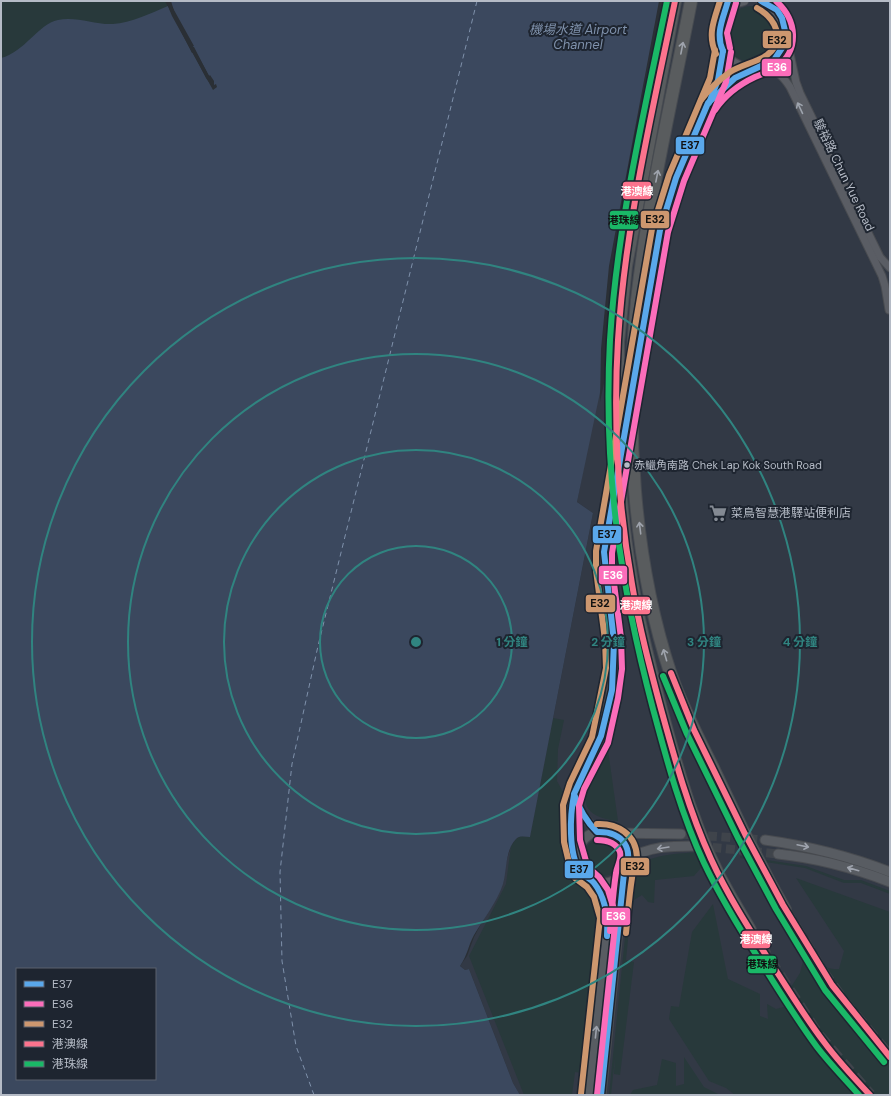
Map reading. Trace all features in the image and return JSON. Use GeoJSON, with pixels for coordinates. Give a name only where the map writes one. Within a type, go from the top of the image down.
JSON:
{"type":"FeatureCollection","features":[{"type":"Feature","properties":{"kind":"highway"},"geometry":{"type":"LineString","coordinates":[[675,1],[634,213],[621,306],[616,401],[620,496],[637,610],[674,757],[687,800],[710,858],[725,888],[750,930]]}},
{"type":"Feature","properties":{"kind":"highway"},"geometry":{"type":"LineString","coordinates":[[691,1],[649,218],[637,300],[632,414],[638,514],[649,589],[658,628],[672,676],[693,727],[785,910]]}},
{"type":"Feature","properties":{"kind":"main road"},"geometry":{"type":"LineString","coordinates":[[589,1095],[608,927],[605,904],[593,882],[582,873],[577,859],[581,844],[591,834],[597,832],[681,834]]}},
{"type":"Feature","properties":{"kind":"main road"},"geometry":{"type":"LineString","coordinates":[[601,1095],[624,873],[629,860],[629,852],[624,841],[612,833]]}},
{"type":"Feature","properties":{"kind":"main road"},"geometry":{"type":"LineString","coordinates":[[764,840],[799,845],[848,857],[890,872]]}},
{"type":"Feature","properties":{"kind":"main road"},"geometry":{"type":"LineString","coordinates":[[629,860],[646,851],[680,846],[699,846]]}},
{"type":"Feature","properties":{"kind":"main road"},"geometry":{"type":"LineString","coordinates":[[778,854],[796,856],[847,868],[890,882]]}},
{"type":"Feature","properties":{"kind":"main road"},"geometry":{"type":"LineString","coordinates":[[593,882],[602,884],[610,883],[618,879],[624,873]]}},
{"type":"Feature","properties":{"kind":"street"},"geometry":{"type":"LineString","coordinates":[[728,1],[718,30],[723,51],[736,64],[750,68],[759,67]]}},
{"type":"Feature","properties":{"kind":"street"},"geometry":{"type":"LineString","coordinates":[[722,19],[733,5],[744,1]]}},
{"type":"Feature","properties":{"kind":"street"},"geometry":{"type":"LineString","coordinates":[[708,103],[735,78],[774,60],[780,53],[786,35],[782,18],[777,10],[761,1]]}},
{"type":"Feature","properties":{"kind":"street","name":"駿裕路 Chun Yue Road"},"geometry":{"type":"LineString","coordinates":[[786,35],[796,82],[800,93],[880,257],[890,268]]}},
{"type":"Feature","properties":{"kind":"street"},"geometry":{"type":"LineString","coordinates":[[660,230],[676,178],[718,80],[723,51]]}},
{"type":"Feature","properties":{"kind":"street","name":"駿裕路 Chun Yue Road"},"geometry":{"type":"LineString","coordinates":[[759,67],[771,68],[777,72],[790,87],[882,276],[886,286],[889,312]]}},
{"type":"Feature","properties":{"kind":"street"},"geometry":{"type":"LineString","coordinates":[[889,312],[890,300]]}},
{"type":"Feature","properties":{"kind":"street"},"geometry":{"type":"LineString","coordinates":[[577,859],[572,841],[571,805],[574,794],[598,745],[610,696],[614,668],[613,639],[604,569],[604,552],[608,528]]}},
{"type":"Feature","properties":{"kind":"street"},"geometry":{"type":"LineString","coordinates":[[574,794],[580,812],[597,832]]}},
{"type":"Feature","properties":{"kind":"shaded area"},"geometry":{"type":"Polygon","coordinates":[[[1,1],[165,1],[172,15],[1,80],[1,1]]]}},
{"type":"Feature","properties":{"kind":"shaded area"},"geometry":{"type":"Polygon","coordinates":[[[674,1],[890,1],[890,1095],[520,1095],[513,1083],[469,969],[465,970],[460,966],[467,956],[474,937],[503,883],[505,866],[511,846],[530,837],[593,513],[577,502],[674,1]]]}},
{"type":"Feature","properties":{"kind":"shaded area"},"geometry":{"type":"Polygon","coordinates":[[[746,6],[758,6],[772,14],[780,28],[778,45],[772,54],[758,62],[746,62],[736,57],[729,50],[724,40],[724,28],[729,18],[736,11],[746,6]]]}},
{"type":"Feature","properties":{"kind":"shaded area"},"geometry":{"type":"Polygon","coordinates":[[[787,52],[792,80],[777,65],[783,60],[787,52]]]}},
{"type":"Feature","properties":{"kind":"shaded area"},"geometry":{"type":"Polygon","coordinates":[[[729,64],[733,68],[740,70],[732,74],[723,83],[729,64]]]}},
{"type":"Feature","properties":{"kind":"shaded area"},"geometry":{"type":"Polygon","coordinates":[[[553,718],[564,720],[558,749],[557,781],[567,799],[565,850],[566,864],[572,875],[591,894],[595,902],[600,921],[601,941],[596,940],[582,1073],[575,1072],[572,1095],[524,1095],[469,956],[506,884],[511,846],[516,839],[521,836],[530,837],[553,718]]]}},
{"type":"Feature","properties":{"kind":"shaded area"},"geometry":{"type":"Polygon","coordinates":[[[608,750],[618,821],[601,817],[591,812],[586,804],[586,794],[589,784],[608,750]]]}},
{"type":"Feature","properties":{"kind":"shaded area"},"geometry":{"type":"Polygon","coordinates":[[[603,838],[613,841],[619,847],[622,857],[619,867],[613,873],[603,876],[593,873],[587,867],[584,857],[587,847],[593,841],[603,838]]]}},
{"type":"Feature","properties":{"kind":"shaded area"},"geometry":{"type":"Polygon","coordinates":[[[711,852],[707,861],[694,876],[655,880],[654,903],[648,902],[642,895],[634,900],[630,919],[626,960],[634,962],[620,1075],[614,1074],[615,1057],[611,1095],[609,1095],[630,888],[635,873],[640,865],[664,855],[711,852]]]}},
{"type":"Feature","properties":{"kind":"shaded area"},"geometry":{"type":"Polygon","coordinates":[[[740,856],[806,866],[844,880],[861,880],[890,891],[890,894],[861,883],[844,883],[805,868],[740,858],[740,856]]]}},
{"type":"Feature","properties":{"kind":"shaded area"},"geometry":{"type":"Polygon","coordinates":[[[796,878],[890,912],[890,1095],[735,1095],[726,1088],[709,1081],[669,1019],[671,1006],[679,1007],[692,932],[713,904],[728,979],[760,994],[760,1016],[768,1019],[767,1004],[776,1009],[787,1006],[791,987],[800,973],[803,961],[813,962],[828,968],[839,969],[844,951],[796,878]]]}},
{"type":"Feature","properties":{"kind":"shaded area"},"geometry":{"type":"Polygon","coordinates":[[[684,1057],[704,1087],[720,1095],[630,1095],[633,1090],[657,1085],[662,1059],[676,1063],[676,1086],[684,1084],[684,1057]]]}},
{"type":"Feature","properties":{"kind":"water","name":"機場水道 Airport Channel"},"geometry":{"type":"Polygon","coordinates":[[[171,1],[674,1],[624,278],[577,502],[593,513],[530,837],[519,837],[512,844],[508,854],[503,884],[494,904],[474,935],[465,958],[460,966],[465,970],[469,969],[513,1083],[520,1095],[1,1095],[1,58],[10,55],[44,27],[58,20],[72,19],[113,24],[127,22],[168,6],[206,78],[212,86],[214,85],[175,14],[171,1]]]}},
{"type":"Feature","properties":{"kind":"pier"},"geometry":{"type":"Polygon","coordinates":[[[169,1],[194,46],[192,47],[194,47],[209,76],[210,75],[214,81],[214,85],[216,84],[217,87],[213,90],[172,16],[167,4],[169,1]]]}},
{"type":"Feature","properties":{"kind":"pier"},"geometry":{"type":"Polygon","coordinates":[[[659,1],[676,1],[626,279],[600,402],[601,349],[609,266],[659,1]]]}},
{"type":"Feature","properties":{"kind":"ferry route"},"geometry":{"type":"LineString","coordinates":[[314,1095],[296,1046],[282,961],[280,872],[292,764],[318,646],[477,1]]}},
{"type":"Feature","properties":{"kind":"tunnel"},"geometry":{"type":"LineString","coordinates":[[638,356],[660,230]]}},
{"type":"Feature","properties":{"kind":"tunnel"},"geometry":{"type":"LineString","coordinates":[[622,442],[628,410]]}},
{"type":"Feature","properties":{"kind":"tunnel"},"geometry":{"type":"LineString","coordinates":[[607,528],[616,477]]}},
{"type":"Feature","properties":{"kind":"tunnel"},"geometry":{"type":"LineString","coordinates":[[681,834],[765,840]]}},
{"type":"Feature","properties":{"kind":"tunnel"},"geometry":{"type":"LineString","coordinates":[[699,846],[778,854]]}},
{"type":"Feature","properties":{"kind":"tunnel"},"geometry":{"type":"LineString","coordinates":[[785,910],[824,974],[844,1002],[890,1057]]}},
{"type":"Feature","properties":{"kind":"tunnel"},"geometry":{"type":"LineString","coordinates":[[750,930],[818,1035],[870,1095]]}},
{"type":"Feature","properties":{"kind":"transit line","name":"港珠線"},"geometry":{"type":"LineString","coordinates":[[667,1],[632,169],[619,254],[610,340],[608,388],[612,480],[616,526],[631,617],[641,663],[675,787],[688,826],[704,863],[739,927],[810,1037],[832,1065],[859,1095]]}},
{"type":"Feature","properties":{"kind":"transit line","name":"港澳線"},"geometry":{"type":"LineString","coordinates":[[675,1],[640,170],[627,255],[618,340],[616,401],[618,463],[623,524],[635,600],[641,632],[677,766],[689,804],[711,859],[738,910],[803,1012],[835,1056],[870,1095]]}},
{"type":"Feature","properties":{"kind":"transit line","name":"E32"},"geometry":{"type":"LineString","coordinates":[[716,54],[713,47],[712,28],[720,1]]}},
{"type":"Feature","properties":{"kind":"transit line","name":"E37"},"geometry":{"type":"LineString","coordinates":[[723,51],[720,32],[728,1]]}},
{"type":"Feature","properties":{"kind":"transit line","name":"E37"},"geometry":{"type":"LineString","coordinates":[[601,1095],[624,873],[628,856],[627,849],[620,838],[606,832],[597,832],[589,824],[578,805],[574,794],[601,736],[612,690],[614,642],[604,552],[660,230],[676,178],[708,103],[735,78],[774,60],[784,45],[786,35],[782,18],[777,10],[761,1]]}},
{"type":"Feature","properties":{"kind":"transit line","name":"E36"},"geometry":{"type":"LineString","coordinates":[[715,110],[732,91],[749,80],[777,67],[790,52],[793,34],[792,25],[783,9],[776,1]]}},
{"type":"Feature","properties":{"kind":"transit line","name":"E36"},"geometry":{"type":"LineString","coordinates":[[730,48],[727,33],[736,3]]}},
{"type":"Feature","properties":{"kind":"transit line","name":"E32"},"geometry":{"type":"LineString","coordinates":[[701,100],[714,85],[730,72],[754,62],[767,55],[773,49],[776,43],[776,30],[769,17],[757,8]]}},
{"type":"Feature","properties":{"kind":"transit line","name":"E32"},"geometry":{"type":"LineString","coordinates":[[581,1094],[600,918],[594,897],[587,887],[575,878],[570,867],[564,842],[563,805],[570,783],[592,737],[606,668],[605,640],[596,570],[596,551],[652,229],[669,175],[710,78],[715,50]]}},
{"type":"Feature","properties":{"kind":"transit line","name":"E37"},"geometry":{"type":"LineString","coordinates":[[709,103],[718,80],[723,51]]}},
{"type":"Feature","properties":{"kind":"transit line","name":"E36"},"geometry":{"type":"LineString","coordinates":[[597,1095],[616,916],[608,890],[599,877],[589,868],[586,861],[580,840],[579,806],[584,789],[608,743],[618,698],[622,669],[621,638],[612,568],[612,553],[668,232],[684,181],[726,82],[731,52]]}},
{"type":"Feature","properties":{"kind":"transit line","name":"港澳線"},"geometry":{"type":"LineString","coordinates":[[671,673],[694,730],[745,834],[783,905],[832,985],[890,1057]]}},
{"type":"Feature","properties":{"kind":"transit line","name":"港珠線"},"geometry":{"type":"LineString","coordinates":[[663,676],[687,734],[738,838],[776,909],[825,990],[884,1062]]}},
{"type":"Feature","properties":{"kind":"transit line","name":"E37"},"geometry":{"type":"LineString","coordinates":[[574,795],[571,823],[573,854],[580,871],[594,883],[604,902],[607,922],[607,936]]}},
{"type":"Feature","properties":{"kind":"transit line","name":"E32"},"geometry":{"type":"LineString","coordinates":[[597,824],[604,824],[618,828],[629,836],[636,849],[637,860],[632,875],[626,933]]}},
{"type":"Feature","properties":{"kind":"transit line","name":"E36"},"geometry":{"type":"LineString","coordinates":[[597,840],[604,840],[614,844],[620,852],[620,860],[615,880],[610,931]]}},
{"type":"Feature","properties":{"kind":"place","name":"赤鱲角南路 Chek Lap Kok South Road"},"geometry":{"type":"Point","coordinates":[627,465]}},
{"type":"Feature","properties":{"kind":"place","name":"菜鳥智慧港驛站便利店"},"geometry":{"type":"Point","coordinates":[718,513]}}]}
